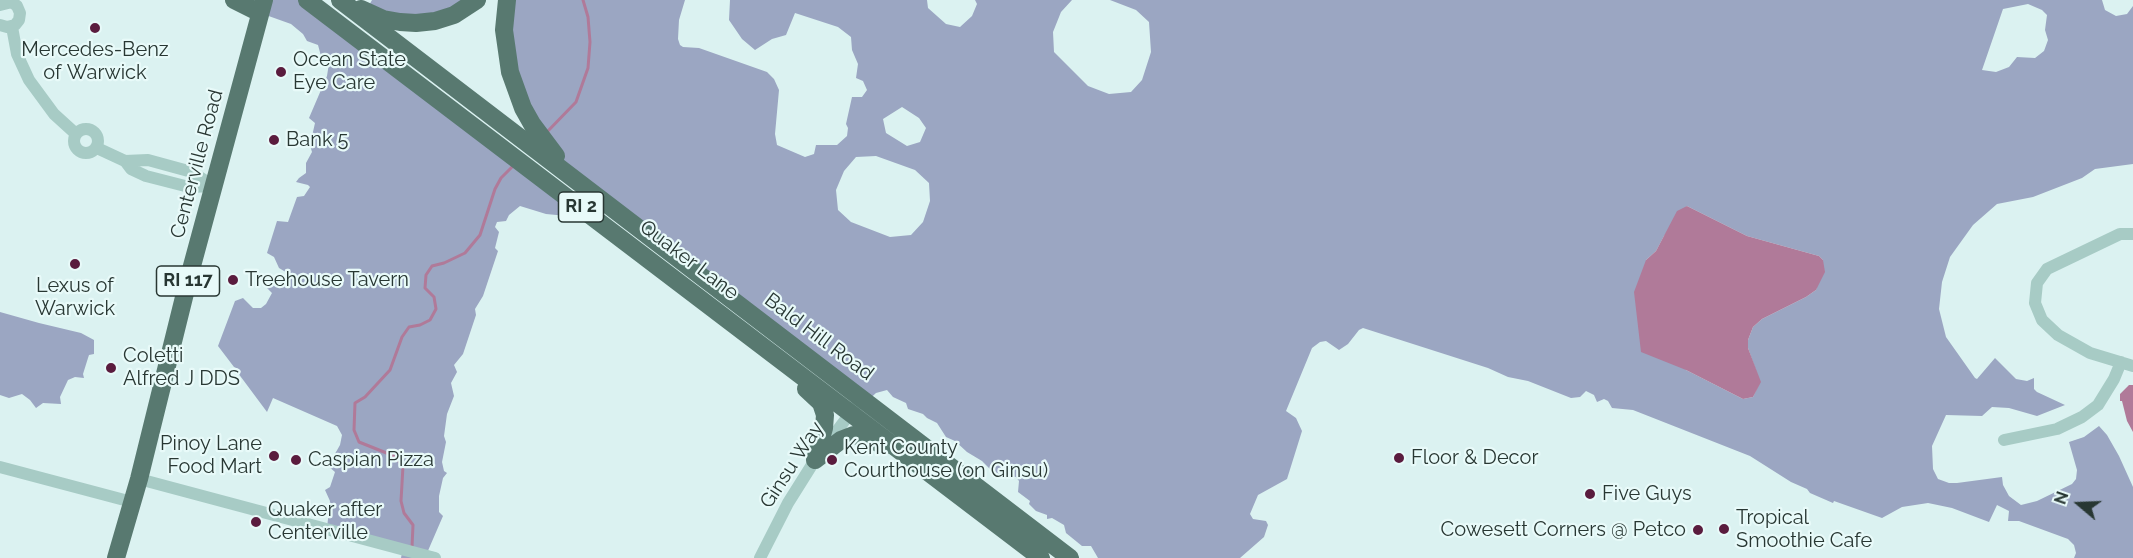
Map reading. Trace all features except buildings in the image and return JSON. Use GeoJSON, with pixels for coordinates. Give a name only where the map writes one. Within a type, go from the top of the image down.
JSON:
{"type":"FeatureCollection","features":[{"type":"Feature","properties":{"kind":"main road"},"geometry":{"type":"LineString","coordinates":[[234,0],[262,6]]}},
{"type":"Feature","properties":{"kind":"main road","name":"Quaker Lane"},"geometry":{"type":"LineString","coordinates":[[307,0],[734,323],[857,405],[927,470],[1041,558]]}},
{"type":"Feature","properties":{"kind":"main road"},"geometry":{"type":"LineString","coordinates":[[341,1],[383,19],[416,23],[435,21],[454,15],[477,0]]}},
{"type":"Feature","properties":{"kind":"main road"},"geometry":{"type":"LineString","coordinates":[[507,0],[504,30],[510,72],[523,108],[540,137],[594,194]]}},
{"type":"Feature","properties":{"kind":"main road","name":"Bald Hill Road"},"geometry":{"type":"LineString","coordinates":[[341,1],[707,282],[857,405],[1070,558]]}},
{"type":"Feature","properties":{"kind":"main road","name":"Centerville Road"},"geometry":{"type":"LineString","coordinates":[[139,479],[155,409],[262,6]]}},
{"type":"Feature","properties":{"kind":"main road"},"geometry":{"type":"LineString","coordinates":[[734,323],[821,402],[825,415],[825,428],[815,460]]}},
{"type":"Feature","properties":{"kind":"main road"},"geometry":{"type":"LineString","coordinates":[[815,460],[841,440],[854,435],[868,438],[927,470]]}},
{"type":"Feature","properties":{"kind":"main road","name":"RI 117"},"geometry":{"type":"LineString","coordinates":[[116,558],[139,479]]}},
{"type":"Feature","properties":{"kind":"street"},"geometry":{"type":"LineString","coordinates":[[5,2],[15,4],[20,13],[17,23],[6,26],[29,80],[54,114],[76,134]]}},
{"type":"Feature","properties":{"kind":"street"},"geometry":{"type":"LineString","coordinates":[[82,129],[94,131],[99,141],[97,147],[87,154],[79,152],[74,146],[76,134],[82,129]]}},
{"type":"Feature","properties":{"kind":"street"},"geometry":{"type":"LineString","coordinates":[[97,147],[125,161],[148,160],[192,172],[214,186]]}},
{"type":"Feature","properties":{"kind":"street"},"geometry":{"type":"LineString","coordinates":[[2004,440],[2057,429],[2088,413],[2098,405],[2127,364],[2090,353],[2050,330],[2037,310],[2035,293],[2037,283],[2048,269],[2120,234],[2133,234]]}},
{"type":"Feature","properties":{"kind":"street","name":"Ginsu Way"},"geometry":{"type":"LineString","coordinates":[[760,558],[788,504],[815,460],[857,405]]}},
{"type":"Feature","properties":{"kind":"street"},"geometry":{"type":"LineString","coordinates":[[0,467],[132,502]]}},
{"type":"Feature","properties":{"kind":"street"},"geometry":{"type":"LineString","coordinates":[[139,479],[435,558]]}},
{"type":"Feature","properties":{"kind":"shaded area"},"geometry":{"type":"Polygon","coordinates":[[[266,0],[305,0],[575,205],[567,216],[546,214],[520,206],[509,215],[506,221],[497,222],[495,227],[499,232],[495,248],[498,251],[483,296],[475,309],[476,315],[463,354],[454,365],[457,372],[451,383],[454,396],[447,414],[444,436],[446,442],[442,462],[444,471],[447,473],[443,478],[439,496],[439,512],[443,516],[427,553],[438,558],[401,558],[402,553],[327,528],[330,501],[325,490],[330,487],[335,472],[328,466],[340,445],[342,435],[337,426],[273,398],[267,412],[238,373],[238,369],[218,346],[235,301],[243,298],[253,308],[261,308],[272,293],[267,288],[268,284],[288,280],[289,274],[279,268],[274,257],[267,253],[277,221],[288,222],[297,197],[304,196],[310,187],[296,182],[306,173],[306,163],[312,152],[310,145],[315,123],[309,118],[327,76],[329,63],[321,56],[318,45],[307,41],[303,34],[291,24],[263,14],[266,0]]]}},
{"type":"Feature","properties":{"kind":"shaded area"},"geometry":{"type":"Polygon","coordinates":[[[372,0],[476,0],[435,21],[366,11],[372,0]]]}},
{"type":"Feature","properties":{"kind":"shaded area"},"geometry":{"type":"Polygon","coordinates":[[[505,0],[685,0],[679,20],[680,45],[699,48],[767,72],[774,79],[779,90],[775,134],[777,145],[805,157],[814,154],[816,145],[837,145],[847,136],[846,124],[852,97],[862,97],[867,90],[863,81],[856,78],[858,64],[852,50],[851,37],[838,27],[795,13],[786,35],[772,39],[755,50],[742,39],[729,20],[730,0],[927,0],[928,8],[946,24],[960,27],[972,16],[977,4],[975,0],[1072,0],[1061,12],[1053,32],[1054,52],[1088,86],[1109,94],[1131,92],[1142,80],[1151,52],[1149,22],[1136,10],[1110,0],[2102,0],[2105,10],[2116,16],[2127,14],[2133,6],[2133,164],[2095,169],[2082,178],[2033,197],[1997,204],[1973,225],[1950,257],[1942,282],[1939,309],[1946,337],[1975,378],[1977,379],[1995,358],[2016,379],[2027,381],[2034,378],[2034,389],[2037,392],[2065,405],[2037,416],[2009,408],[1992,407],[1982,416],[1946,415],[1932,446],[1933,469],[1938,479],[1957,483],[2002,477],[2003,485],[2009,496],[2021,505],[2037,501],[2072,484],[2076,479],[2077,470],[2069,442],[2084,437],[2099,426],[2119,456],[2133,487],[2133,558],[2074,558],[2076,553],[2074,545],[2068,539],[2019,521],[2008,521],[2009,511],[1997,505],[1989,522],[1952,508],[1928,503],[1902,507],[1882,518],[1834,501],[1833,503],[1810,493],[1807,489],[1791,482],[1750,456],[1633,410],[1612,408],[1604,399],[1597,402],[1594,395],[1586,391],[1580,397],[1571,398],[1528,381],[1508,377],[1488,368],[1363,328],[1339,350],[1326,341],[1312,348],[1286,411],[1296,418],[1302,431],[1287,479],[1258,495],[1250,514],[1253,519],[1266,521],[1268,525],[1264,537],[1240,558],[1098,558],[1091,546],[1082,546],[1066,533],[1064,525],[1052,518],[1047,519],[1047,515],[1036,511],[1029,504],[1030,501],[1018,492],[1019,481],[1016,477],[1003,476],[991,470],[955,441],[946,437],[937,423],[923,414],[908,409],[906,403],[893,397],[887,390],[876,393],[863,405],[575,177],[522,106],[505,0]],[[2028,4],[2003,9],[1982,70],[1996,72],[2009,67],[2017,57],[2035,58],[2044,51],[2048,40],[2045,30],[2047,15],[2042,10],[2028,4]],[[902,107],[883,119],[886,133],[907,146],[920,142],[926,128],[919,118],[902,107]],[[876,156],[856,157],[844,171],[836,190],[838,210],[851,222],[890,237],[911,235],[923,222],[930,201],[929,183],[915,170],[876,156]],[[1687,206],[1664,236],[1656,251],[1646,260],[1686,370],[1743,399],[1753,397],[1760,382],[1748,348],[1748,340],[1753,327],[1762,319],[1816,290],[1823,260],[1819,256],[1747,236],[1687,206]]]}},
{"type":"Feature","properties":{"kind":"shaded area"},"geometry":{"type":"Polygon","coordinates":[[[1687,206],[1747,236],[1819,256],[1823,260],[1825,272],[1816,290],[1762,319],[1753,327],[1748,340],[1748,348],[1761,382],[1753,397],[1743,399],[1686,370],[1641,352],[1634,292],[1646,260],[1656,251],[1677,211],[1687,206]]]}},
{"type":"Feature","properties":{"kind":"shaded area"},"geometry":{"type":"Polygon","coordinates":[[[0,312],[81,333],[94,340],[94,354],[89,355],[83,374],[84,378],[75,377],[68,380],[60,397],[61,404],[43,403],[36,408],[22,394],[9,398],[0,395],[0,312]]]}},
{"type":"Feature","properties":{"kind":"shaded area"},"geometry":{"type":"Polygon","coordinates":[[[2129,385],[2133,385],[2133,432],[2127,421],[2122,401],[2120,401],[2120,394],[2129,385]]]}},
{"type":"Feature","properties":{"kind":"waterway"},"geometry":{"type":"LineString","coordinates":[[546,133],[576,102],[588,68],[590,42],[588,17],[583,0]]}},
{"type":"Feature","properties":{"kind":"waterway"},"geometry":{"type":"LineString","coordinates":[[412,547],[413,525],[404,513],[401,501],[403,466],[394,456],[359,442],[354,430],[355,403],[365,397],[390,370],[402,337],[409,327],[430,320],[436,309],[434,297],[425,288],[426,275],[432,266],[465,253],[480,235],[495,189],[501,178],[512,167]]}},
{"type":"Feature","properties":{"kind":"place","name":"Mercedes-Benz of Warwick"},"geometry":{"type":"Point","coordinates":[95,28]}},
{"type":"Feature","properties":{"kind":"place","name":"Ocean State Eye Care"},"geometry":{"type":"Point","coordinates":[281,72]}},
{"type":"Feature","properties":{"kind":"place","name":"Bank 5"},"geometry":{"type":"Point","coordinates":[274,140]}},
{"type":"Feature","properties":{"kind":"place","name":"Lexus of Warwick"},"geometry":{"type":"Point","coordinates":[75,264]}},
{"type":"Feature","properties":{"kind":"place","name":"Treehouse Tavern"},"geometry":{"type":"Point","coordinates":[233,280]}},
{"type":"Feature","properties":{"kind":"place","name":"Coletti Alfred J DDS"},"geometry":{"type":"Point","coordinates":[111,368]}},
{"type":"Feature","properties":{"kind":"place","name":"Pinoy Lane Food Mart"},"geometry":{"type":"Point","coordinates":[274,456]}},
{"type":"Feature","properties":{"kind":"place","name":"Floor & Decor"},"geometry":{"type":"Point","coordinates":[1399,458]}},
{"type":"Feature","properties":{"kind":"place","name":"Caspian Pizza"},"geometry":{"type":"Point","coordinates":[296,460]}},
{"type":"Feature","properties":{"kind":"place","name":"Kent County Courthouse (on Ginsu)"},"geometry":{"type":"Point","coordinates":[832,460]}},
{"type":"Feature","properties":{"kind":"place","name":"Five Guys"},"geometry":{"type":"Point","coordinates":[1590,494]}},
{"type":"Feature","properties":{"kind":"place","name":"Quaker after Centerville"},"geometry":{"type":"Point","coordinates":[256,522]}},
{"type":"Feature","properties":{"kind":"place","name":"Tropical Smoothie Cafe"},"geometry":{"type":"Point","coordinates":[1724,529]}},
{"type":"Feature","properties":{"kind":"place","name":"Cowesett Corners @ Petco"},"geometry":{"type":"Point","coordinates":[1698,530]}}]}
